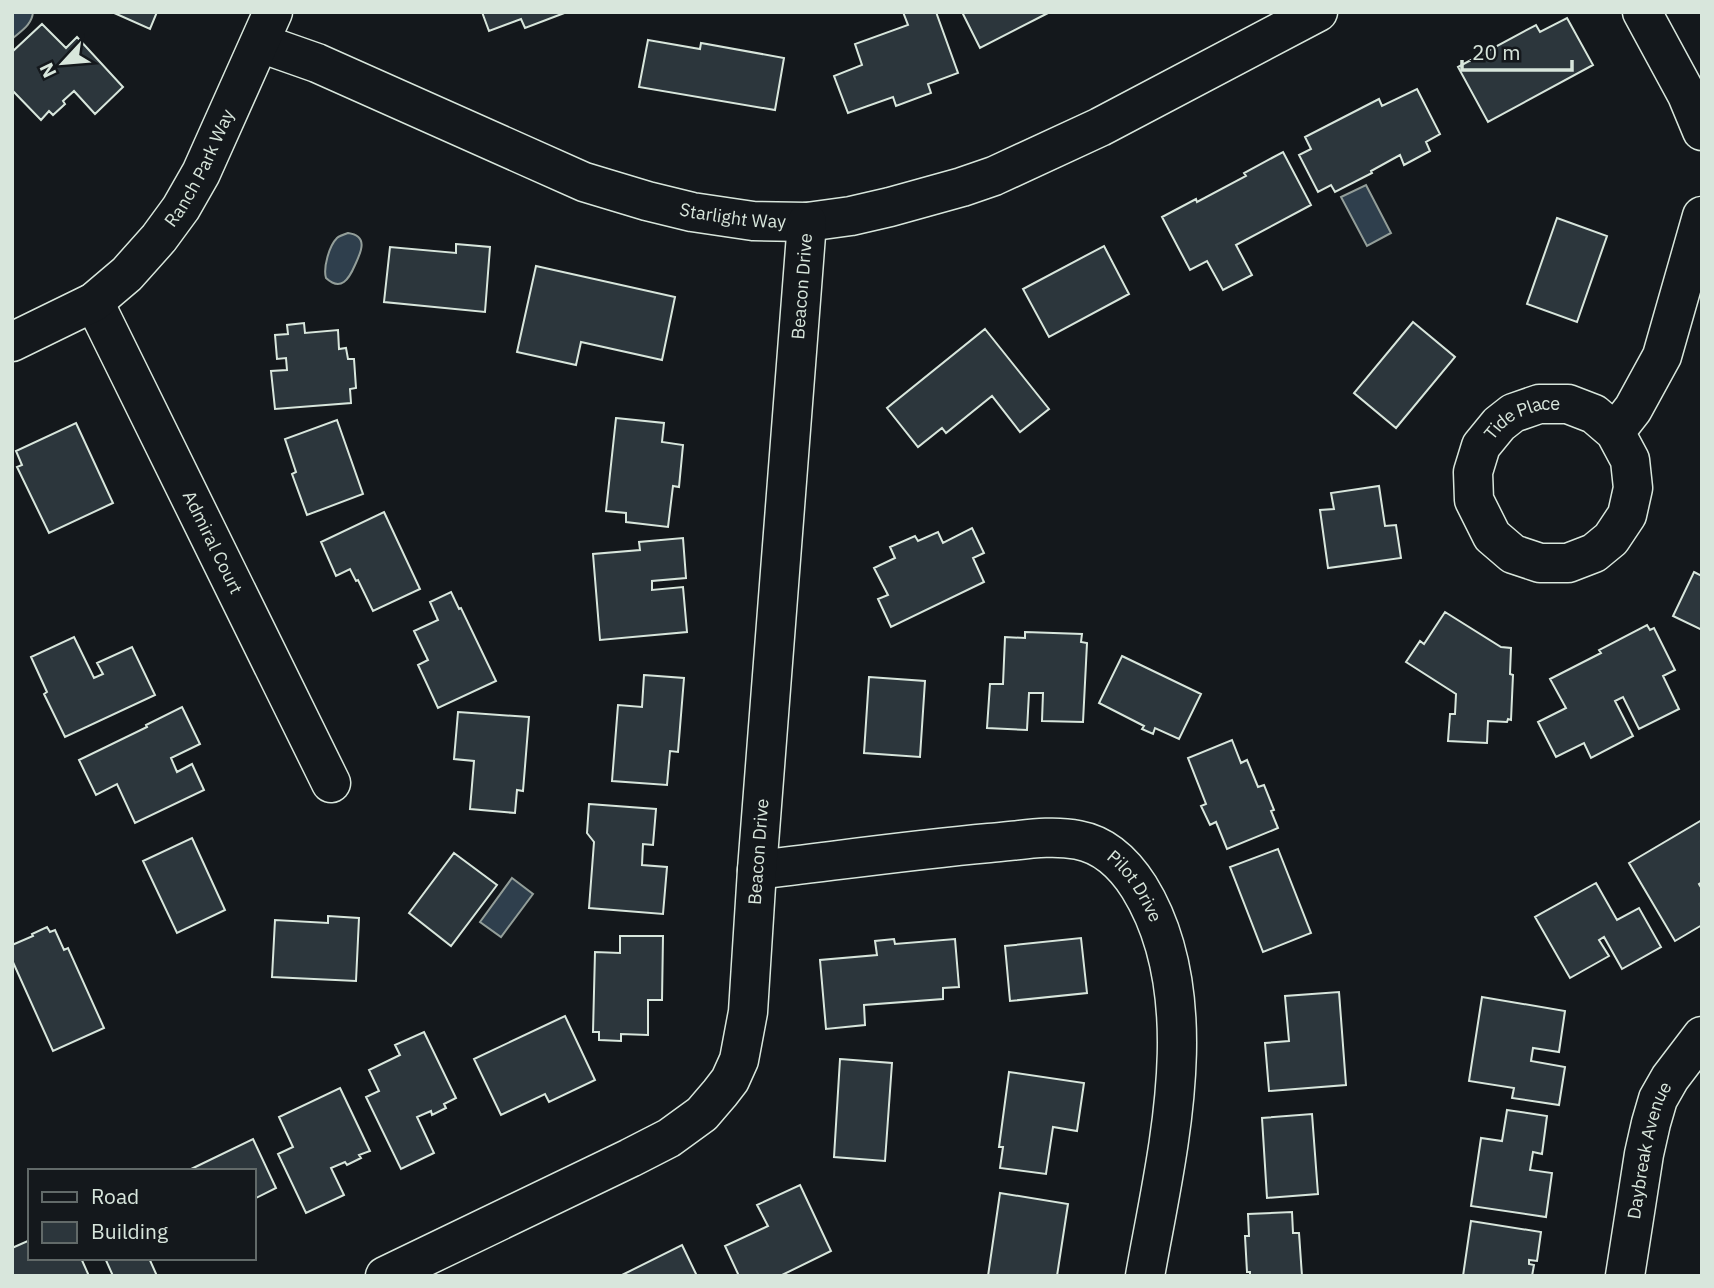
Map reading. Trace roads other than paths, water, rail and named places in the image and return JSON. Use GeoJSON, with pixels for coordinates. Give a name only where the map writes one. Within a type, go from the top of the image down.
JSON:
{"type":"FeatureCollection","features":[{"type":"Feature","properties":{"kind":"street","name":"Starlight Way"},"geometry":{"type":"LineString","coordinates":[[266,28],[317,63],[584,182],[692,212],[753,221],[807,222],[890,207],[994,176],[1100,127],[1318,12]]}},
{"type":"Feature","properties":{"kind":"street"},"geometry":{"type":"LineString","coordinates":[[1642,12],[1687,95],[1702,131]]}},
{"type":"Feature","properties":{"kind":"street","name":"Ranch Park Way"},"geometry":{"type":"LineString","coordinates":[[12,342],[94,302],[127,274],[159,238],[181,208],[201,173],[266,28]]}},
{"type":"Feature","properties":{"kind":"street"},"geometry":{"type":"LineString","coordinates":[[1615,432],[1633,409],[1662,356],[1702,216]]}},
{"type":"Feature","properties":{"kind":"street","name":"Beacon Drive"},"geometry":{"type":"LineString","coordinates":[[385,1276],[669,1138],[702,1115],[730,1080],[739,1059],[748,1012],[807,222]]}},
{"type":"Feature","properties":{"kind":"street","name":"Admiral Court"},"geometry":{"type":"LineString","coordinates":[[94,302],[331,783]]}},
{"type":"Feature","properties":{"kind":"street","name":"Tide Place"},"geometry":{"type":"LineString","coordinates":[[1539,404],[1567,404],[1594,414],[1615,432],[1630,460],[1633,488],[1628,516],[1611,539],[1594,553],[1568,563],[1540,563],[1513,554],[1492,536],[1474,500],[1473,472],[1481,446],[1499,424],[1513,413],[1539,404]]}},
{"type":"Feature","properties":{"kind":"street","name":"Pilot Drive"},"geometry":{"type":"LineString","coordinates":[[757,870],[1059,837],[1082,840],[1114,856],[1143,894],[1163,941],[1170,965],[1176,1021],[1177,1066],[1173,1115],[1145,1276]]}},
{"type":"Feature","properties":{"kind":"street","name":"Daybreak Avenue"},"geometry":{"type":"LineString","coordinates":[[1625,1276],[1644,1154],[1658,1099],[1670,1078],[1702,1036]]}},
{"type":"Feature","properties":{"kind":"water"},"geometry":{"type":"Polygon","coordinates":[[[12,12],[33,12],[28,24],[12,39],[12,12]]]}},
{"type":"Feature","properties":{"kind":"water"},"geometry":{"type":"Polygon","coordinates":[[[1366,185],[1391,233],[1367,246],[1341,197],[1366,185]]]}},
{"type":"Feature","properties":{"kind":"water"},"geometry":{"type":"Polygon","coordinates":[[[348,233],[359,237],[361,250],[347,279],[336,284],[326,278],[327,257],[337,238],[348,233]]]}},
{"type":"Feature","properties":{"kind":"water"},"geometry":{"type":"Polygon","coordinates":[[[512,878],[533,894],[501,937],[480,922],[512,878]]]}}]}
